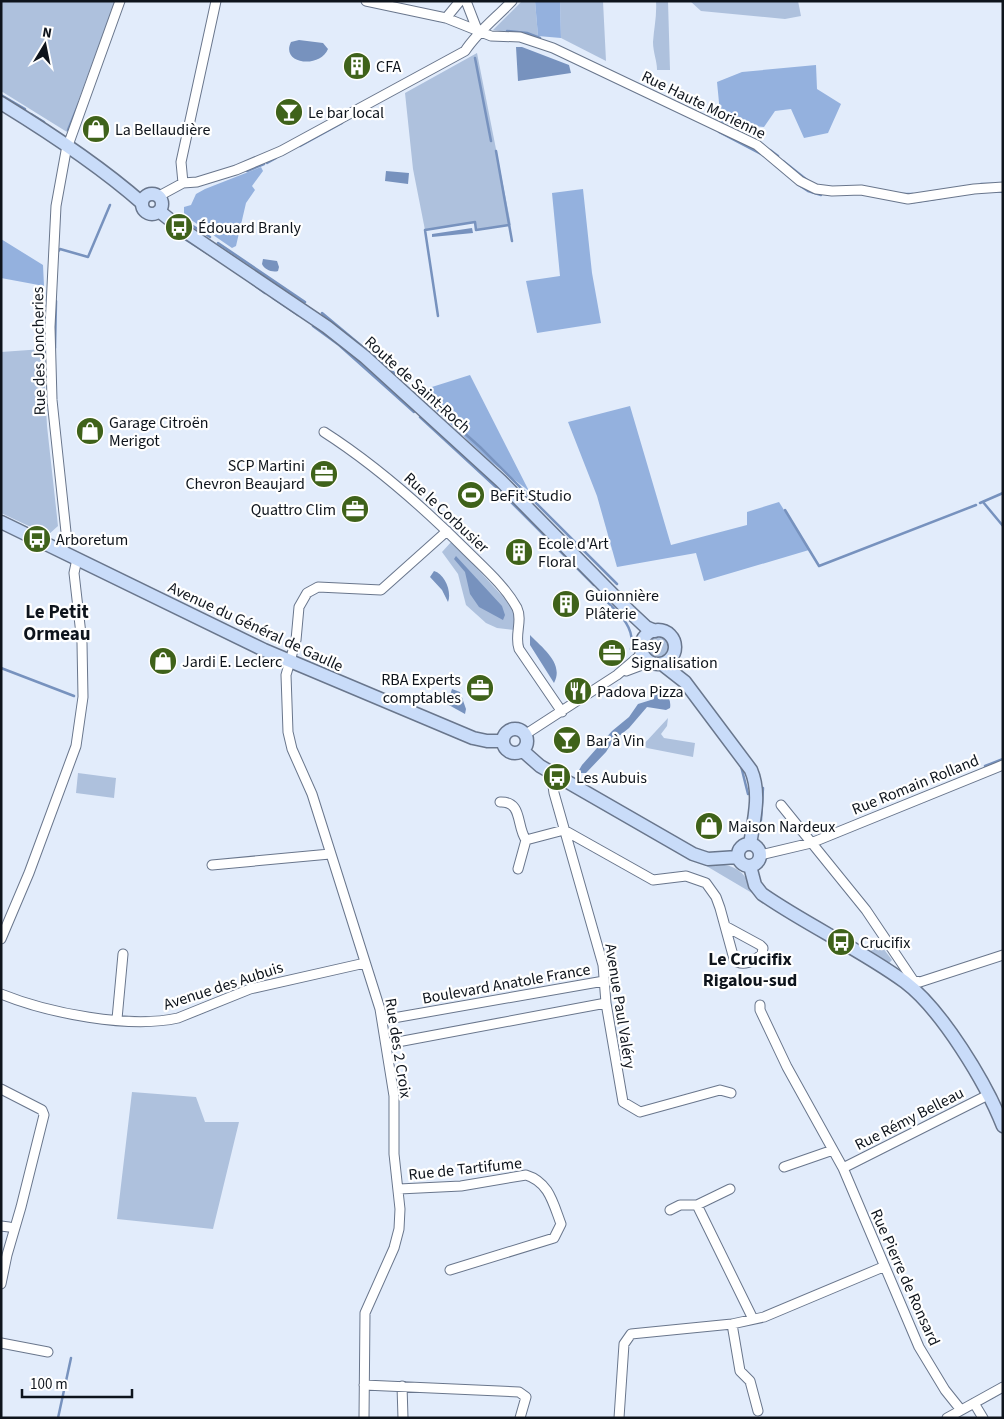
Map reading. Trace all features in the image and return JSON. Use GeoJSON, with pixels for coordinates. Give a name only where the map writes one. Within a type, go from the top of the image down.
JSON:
{"type":"FeatureCollection","features":[{"type":"Feature","properties":{"kind":"street","name":"Rue des Joncheries"},"geometry":{"type":"LineString","coordinates":[[62,552],[66,532],[52,400],[50,328],[56,206],[67,149],[120,1]]}},
{"type":"Feature","properties":{"kind":"street"},"geometry":{"type":"LineString","coordinates":[[183,183],[181,162],[216,1]]}},
{"type":"Feature","properties":{"kind":"street","name":"Rue Haute Morienne"},"geometry":{"type":"LineString","coordinates":[[366,1],[446,18],[491,36],[532,39],[554,48],[757,146],[800,181],[816,188],[832,191],[860,190],[908,199],[974,188],[1003,187]]}},
{"type":"Feature","properties":{"kind":"street"},"geometry":{"type":"LineString","coordinates":[[446,18],[460,1]]}},
{"type":"Feature","properties":{"kind":"street"},"geometry":{"type":"LineString","coordinates":[[466,1],[478,32]]}},
{"type":"Feature","properties":{"kind":"street"},"geometry":{"type":"LineString","coordinates":[[149,198],[183,183],[197,182],[236,170],[280,151],[465,51],[478,32],[496,19],[512,1]]}},
{"type":"Feature","properties":{"kind":"street"},"geometry":{"type":"LineString","coordinates":[[1,103],[115,181],[149,198],[162,202],[160,211]]}},
{"type":"Feature","properties":{"kind":"street"},"geometry":{"type":"LineString","coordinates":[[1,113],[50,136]]}},
{"type":"Feature","properties":{"kind":"street","name":"Route de Saint-Roch"},"geometry":{"type":"LineString","coordinates":[[149,198],[146,212],[153,214],[160,211],[179,227],[327,327],[365,357],[501,481],[630,612],[655,631]]}},
{"type":"Feature","properties":{"kind":"street","name":"Rue le Corbusier"},"geometry":{"type":"LineString","coordinates":[[324,432],[368,462],[446,531],[484,568],[513,602],[519,616],[517,635],[519,649],[562,712]]}},
{"type":"Feature","properties":{"kind":"street","name":"Avenue du Général de Gaulle"},"geometry":{"type":"LineString","coordinates":[[1,522],[289,661],[473,738],[503,741]]}},
{"type":"Feature","properties":{"kind":"street","name":"Rue des 2 Croix"},"geometry":{"type":"LineString","coordinates":[[364,1418],[365,1313],[397,1238],[400,1209],[394,1154],[394,1096],[382,1020],[312,794],[292,749],[288,732],[286,675],[296,640],[299,607],[306,593],[318,588],[381,590],[446,531]]}},
{"type":"Feature","properties":{"kind":"street"},"geometry":{"type":"LineString","coordinates":[[1,939],[32,866],[76,746],[83,697],[82,643],[74,573],[77,559]]}},
{"type":"Feature","properties":{"kind":"street","name":"Route de Saint-Roch"},"geometry":{"type":"LineString","coordinates":[[630,612],[644,639]]}},
{"type":"Feature","properties":{"kind":"street"},"geometry":{"type":"LineString","coordinates":[[684,682],[651,660],[644,639],[655,631],[661,631],[671,636],[674,641],[674,653],[684,682],[751,770],[755,782],[756,806],[750,844]]}},
{"type":"Feature","properties":{"kind":"street"},"geometry":{"type":"LineString","coordinates":[[526,734],[617,675],[651,660],[670,660],[674,653]]}},
{"type":"Feature","properties":{"kind":"street"},"geometry":{"type":"LineString","coordinates":[[514,729],[526,734],[527,745],[523,751],[512,753],[505,748],[503,741],[505,734],[514,729]]}},
{"type":"Feature","properties":{"kind":"street"},"geometry":{"type":"LineString","coordinates":[[523,751],[528,758],[557,776],[699,857],[719,860],[738,857]]}},
{"type":"Feature","properties":{"kind":"street","name":"Rue Romain Rolland"},"geometry":{"type":"LineString","coordinates":[[760,855],[811,843],[1003,765]]}},
{"type":"Feature","properties":{"kind":"street","name":"Avenue Paul Valéry"},"geometry":{"type":"LineString","coordinates":[[557,776],[553,789],[602,965],[620,1093],[628,1107],[640,1112],[720,1090],[731,1093]]}},
{"type":"Feature","properties":{"kind":"street"},"geometry":{"type":"LineString","coordinates":[[500,802],[509,802],[514,806],[526,840],[518,869]]}},
{"type":"Feature","properties":{"kind":"street"},"geometry":{"type":"LineString","coordinates":[[781,805],[866,910],[913,980],[920,982],[1003,955]]}},
{"type":"Feature","properties":{"kind":"street"},"geometry":{"type":"LineString","coordinates":[[526,840],[564,830],[654,880],[686,876],[706,883],[716,897],[737,962],[744,964],[762,954],[760,945],[726,926]]}},
{"type":"Feature","properties":{"kind":"street"},"geometry":{"type":"LineString","coordinates":[[750,844],[756,846],[760,855],[756,864],[750,866],[743,865],[738,857],[740,848],[750,844]]}},
{"type":"Feature","properties":{"kind":"street"},"geometry":{"type":"LineString","coordinates":[[212,866],[330,854]]}},
{"type":"Feature","properties":{"kind":"street"},"geometry":{"type":"LineString","coordinates":[[750,866],[754,885],[762,894],[891,972],[915,990],[959,1047],[988,1095],[1003,1126]]}},
{"type":"Feature","properties":{"kind":"street"},"geometry":{"type":"LineString","coordinates":[[117,1019],[123,954]]}},
{"type":"Feature","properties":{"kind":"street","name":"Avenue des Aubuis"},"geometry":{"type":"LineString","coordinates":[[1,994],[42,1008],[152,1022],[178,1018],[250,989],[365,963]]}},
{"type":"Feature","properties":{"kind":"street","name":"Boulevard Anatole France"},"geometry":{"type":"LineString","coordinates":[[382,1020],[604,981]]}},
{"type":"Feature","properties":{"kind":"street"},"geometry":{"type":"LineString","coordinates":[[387,1044],[606,1004]]}},
{"type":"Feature","properties":{"kind":"street","name":"Rue Pierre de Ronsard"},"geometry":{"type":"LineString","coordinates":[[760,1005],[760,1010],[787,1067],[843,1168],[883,1267],[919,1347],[936,1377],[960,1410]]}},
{"type":"Feature","properties":{"kind":"street"},"geometry":{"type":"LineString","coordinates":[[1,1090],[42,1110],[44,1115],[19,1216],[6,1255],[1,1284]]}},
{"type":"Feature","properties":{"kind":"street","name":"Rue Rémy Belleau"},"geometry":{"type":"LineString","coordinates":[[843,1168],[988,1095]]}},
{"type":"Feature","properties":{"kind":"street"},"geometry":{"type":"LineString","coordinates":[[784,1167],[833,1150]]}},
{"type":"Feature","properties":{"kind":"street","name":"Rue de Tartifume"},"geometry":{"type":"LineString","coordinates":[[399,1189],[462,1186],[526,1175],[534,1177],[546,1187],[561,1224],[554,1238],[450,1270]]}},
{"type":"Feature","properties":{"kind":"street"},"geometry":{"type":"LineString","coordinates":[[670,1210],[680,1205],[697,1205],[730,1189]]}},
{"type":"Feature","properties":{"kind":"street"},"geometry":{"type":"LineString","coordinates":[[697,1205],[753,1319]]}},
{"type":"Feature","properties":{"kind":"street"},"geometry":{"type":"LineString","coordinates":[[619,1418],[624,1344],[631,1334],[732,1324],[753,1319],[802,1302],[883,1267]]}},
{"type":"Feature","properties":{"kind":"street"},"geometry":{"type":"LineString","coordinates":[[732,1324],[740,1371],[750,1381],[758,1411]]}},
{"type":"Feature","properties":{"kind":"street"},"geometry":{"type":"LineString","coordinates":[[1,1342],[48,1352]]}},
{"type":"Feature","properties":{"kind":"street"},"geometry":{"type":"LineString","coordinates":[[364,1386],[519,1392],[526,1397],[520,1418]]}},
{"type":"Feature","properties":{"kind":"street"},"geometry":{"type":"LineString","coordinates":[[402,1386],[403,1418]]}},
{"type":"Feature","properties":{"kind":"street"},"geometry":{"type":"LineString","coordinates":[[947,1418],[1003,1387]]}},
{"type":"Feature","properties":{"kind":"street"},"geometry":{"type":"LineString","coordinates":[[974,1403],[983,1418]]}},
{"type":"Feature","properties":{"kind":"shaded area"},"geometry":{"type":"Polygon","coordinates":[[[1,1],[115,1],[67,132],[1,91],[1,1]]]}},
{"type":"Feature","properties":{"kind":"shaded area"},"geometry":{"type":"Polygon","coordinates":[[[522,1],[535,1],[538,36],[493,30],[522,1]]]}},
{"type":"Feature","properties":{"kind":"shaded area"},"geometry":{"type":"Polygon","coordinates":[[[535,1],[560,1],[561,38],[538,36],[535,1]]]}},
{"type":"Feature","properties":{"kind":"shaded area"},"geometry":{"type":"Polygon","coordinates":[[[560,1],[603,1],[606,61],[561,38],[560,1]]]}},
{"type":"Feature","properties":{"kind":"shaded area"},"geometry":{"type":"Polygon","coordinates":[[[656,1],[668,1],[670,70],[657,70],[653,42],[656,1]]]}},
{"type":"Feature","properties":{"kind":"shaded area"},"geometry":{"type":"Polygon","coordinates":[[[690,1],[798,1],[801,16],[785,19],[701,11],[690,1]]]}},
{"type":"Feature","properties":{"kind":"shaded area"},"geometry":{"type":"Polygon","coordinates":[[[299,40],[323,43],[328,49],[324,55],[317,59],[302,61],[291,55],[289,49],[291,42],[299,40]]]}},
{"type":"Feature","properties":{"kind":"shaded area"},"geometry":{"type":"Polygon","coordinates":[[[516,47],[522,47],[569,65],[571,73],[518,81],[516,47]]]}},
{"type":"Feature","properties":{"kind":"shaded area"},"geometry":{"type":"Polygon","coordinates":[[[477,53],[511,225],[476,230],[475,222],[425,230],[413,169],[405,93],[477,53]]]}},
{"type":"Feature","properties":{"kind":"shaded area"},"geometry":{"type":"Polygon","coordinates":[[[816,65],[817,89],[841,104],[828,133],[804,138],[791,109],[775,111],[764,127],[721,123],[717,82],[742,72],[816,65]]]}},
{"type":"Feature","properties":{"kind":"shaded area"},"geometry":{"type":"Polygon","coordinates":[[[261,167],[263,171],[252,186],[255,190],[246,203],[236,246],[232,248],[184,215],[184,207],[191,205],[196,194],[261,167]]]}},
{"type":"Feature","properties":{"kind":"shaded area"},"geometry":{"type":"Polygon","coordinates":[[[386,171],[409,173],[408,184],[385,181],[386,171]]]}},
{"type":"Feature","properties":{"kind":"shaded area"},"geometry":{"type":"Polygon","coordinates":[[[583,189],[592,273],[601,323],[537,333],[526,281],[560,276],[552,193],[583,189]]]}},
{"type":"Feature","properties":{"kind":"shaded area"},"geometry":{"type":"Polygon","coordinates":[[[472,228],[473,233],[432,237],[432,234],[472,228]]]}},
{"type":"Feature","properties":{"kind":"shaded area"},"geometry":{"type":"Polygon","coordinates":[[[1,239],[43,265],[44,286],[1,278],[1,239]]]}},
{"type":"Feature","properties":{"kind":"shaded area"},"geometry":{"type":"Polygon","coordinates":[[[263,259],[277,261],[278,271],[271,271],[264,267],[262,264],[263,259]]]}},
{"type":"Feature","properties":{"kind":"shaded area"},"geometry":{"type":"Polygon","coordinates":[[[43,349],[47,426],[58,526],[48,535],[1,513],[1,352],[43,349]]]}},
{"type":"Feature","properties":{"kind":"shaded area"},"geometry":{"type":"Polygon","coordinates":[[[470,375],[529,491],[490,461],[416,392],[470,375]]]}},
{"type":"Feature","properties":{"kind":"shaded area"},"geometry":{"type":"Polygon","coordinates":[[[630,406],[671,545],[747,525],[747,512],[779,502],[809,550],[704,581],[696,553],[617,567],[597,496],[568,422],[630,406]]]}},
{"type":"Feature","properties":{"kind":"shaded area"},"geometry":{"type":"Polygon","coordinates":[[[452,541],[514,609],[516,618],[514,630],[497,628],[486,623],[466,605],[458,574],[442,552],[452,541]]]}},
{"type":"Feature","properties":{"kind":"shaded area"},"geometry":{"type":"Polygon","coordinates":[[[456,556],[502,606],[505,615],[503,620],[479,607],[470,594],[465,572],[454,559],[456,556]]]}},
{"type":"Feature","properties":{"kind":"shaded area"},"geometry":{"type":"Polygon","coordinates":[[[434,571],[447,584],[448,602],[442,590],[430,577],[434,571]]]}},
{"type":"Feature","properties":{"kind":"shaded area"},"geometry":{"type":"Polygon","coordinates":[[[530,635],[554,662],[557,676],[554,683],[530,645],[530,635]]]}},
{"type":"Feature","properties":{"kind":"shaded area"},"geometry":{"type":"Polygon","coordinates":[[[654,637],[662,637],[668,643],[668,651],[662,657],[654,657],[648,651],[648,643],[654,637]]]}},
{"type":"Feature","properties":{"kind":"shaded area"},"geometry":{"type":"Polygon","coordinates":[[[654,687],[661,689],[666,694],[670,701],[670,708],[666,710],[647,707],[629,728],[613,741],[606,752],[586,773],[581,773],[579,770],[582,765],[612,731],[629,717],[638,704],[654,699],[651,691],[654,687]]]}},
{"type":"Feature","properties":{"kind":"shaded area"},"geometry":{"type":"Polygon","coordinates":[[[452,689],[460,692],[466,709],[465,714],[447,704],[452,689]]]}},
{"type":"Feature","properties":{"kind":"shaded area"},"geometry":{"type":"Polygon","coordinates":[[[668,718],[667,726],[661,734],[664,738],[695,743],[693,757],[647,748],[643,745],[668,718]]]}},
{"type":"Feature","properties":{"kind":"shaded area"},"geometry":{"type":"Polygon","coordinates":[[[78,773],[116,778],[114,798],[76,793],[78,773]]]}},
{"type":"Feature","properties":{"kind":"shaded area"},"geometry":{"type":"Polygon","coordinates":[[[703,864],[720,864],[734,868],[745,877],[752,893],[703,864]]]}},
{"type":"Feature","properties":{"kind":"shaded area"},"geometry":{"type":"Polygon","coordinates":[[[880,944],[892,960],[888,964],[864,949],[876,947],[880,944]]]}},
{"type":"Feature","properties":{"kind":"shaded area"},"geometry":{"type":"Polygon","coordinates":[[[132,1092],[196,1097],[205,1122],[239,1122],[213,1229],[117,1219],[132,1092]]]}},
{"type":"Feature","properties":{"kind":"waterway"},"geometry":{"type":"LineString","coordinates":[[507,31],[527,33],[540,38]]}},
{"type":"Feature","properties":{"kind":"waterway"},"geometry":{"type":"LineString","coordinates":[[475,58],[491,141]]}},
{"type":"Feature","properties":{"kind":"waterway"},"geometry":{"type":"LineString","coordinates":[[1,95],[25,109]]}},
{"type":"Feature","properties":{"kind":"waterway"},"geometry":{"type":"LineString","coordinates":[[68,130],[79,103]]}},
{"type":"Feature","properties":{"kind":"waterway"},"geometry":{"type":"LineString","coordinates":[[31,114],[44,122]]}},
{"type":"Feature","properties":{"kind":"waterway"},"geometry":{"type":"LineString","coordinates":[[300,146],[342,123]]}},
{"type":"Feature","properties":{"kind":"waterway"},"geometry":{"type":"LineString","coordinates":[[719,132],[761,154]]}},
{"type":"Feature","properties":{"kind":"waterway"},"geometry":{"type":"LineString","coordinates":[[770,150],[778,156]]}},
{"type":"Feature","properties":{"kind":"waterway"},"geometry":{"type":"LineString","coordinates":[[496,151],[512,241]]}},
{"type":"Feature","properties":{"kind":"waterway"},"geometry":{"type":"LineString","coordinates":[[267,163],[276,158]]}},
{"type":"Feature","properties":{"kind":"waterway"},"geometry":{"type":"LineString","coordinates":[[783,161],[807,180]]}},
{"type":"Feature","properties":{"kind":"waterway"},"geometry":{"type":"LineString","coordinates":[[247,171],[264,164]]}},
{"type":"Feature","properties":{"kind":"waterway"},"geometry":{"type":"LineString","coordinates":[[981,184],[993,184]]}},
{"type":"Feature","properties":{"kind":"waterway"},"geometry":{"type":"LineString","coordinates":[[799,185],[808,191],[821,195]]}},
{"type":"Feature","properties":{"kind":"waterway"},"geometry":{"type":"LineString","coordinates":[[996,191],[1003,192]]}},
{"type":"Feature","properties":{"kind":"waterway"},"geometry":{"type":"LineString","coordinates":[[901,194],[913,194]]}},
{"type":"Feature","properties":{"kind":"waterway"},"geometry":{"type":"LineString","coordinates":[[914,202],[941,198]]}},
{"type":"Feature","properties":{"kind":"waterway"},"geometry":{"type":"LineString","coordinates":[[57,253],[60,249],[88,257],[110,205]]}},
{"type":"Feature","properties":{"kind":"waterway"},"geometry":{"type":"LineString","coordinates":[[182,219],[210,237]]}},
{"type":"Feature","properties":{"kind":"waterway"},"geometry":{"type":"LineString","coordinates":[[438,316],[425,230],[475,222],[476,230],[509,225]]}},
{"type":"Feature","properties":{"kind":"waterway"},"geometry":{"type":"LineString","coordinates":[[169,229],[210,255]]}},
{"type":"Feature","properties":{"kind":"waterway"},"geometry":{"type":"LineString","coordinates":[[218,243],[305,302]]}},
{"type":"Feature","properties":{"kind":"waterway"},"geometry":{"type":"LineString","coordinates":[[250,282],[265,293]]}},
{"type":"Feature","properties":{"kind":"waterway"},"geometry":{"type":"LineString","coordinates":[[273,298],[298,315]]}},
{"type":"Feature","properties":{"kind":"waterway"},"geometry":{"type":"LineString","coordinates":[[55,348],[56,301]]}},
{"type":"Feature","properties":{"kind":"waterway"},"geometry":{"type":"LineString","coordinates":[[322,313],[394,373]]}},
{"type":"Feature","properties":{"kind":"waterway"},"geometry":{"type":"LineString","coordinates":[[313,326],[339,345],[414,412]]}},
{"type":"Feature","properties":{"kind":"waterway"},"geometry":{"type":"LineString","coordinates":[[422,395],[480,447],[617,584]]}},
{"type":"Feature","properties":{"kind":"waterway"},"geometry":{"type":"LineString","coordinates":[[420,417],[497,488],[594,585]]}},
{"type":"Feature","properties":{"kind":"waterway"},"geometry":{"type":"LineString","coordinates":[[980,503],[1003,493]]}},
{"type":"Feature","properties":{"kind":"waterway"},"geometry":{"type":"LineString","coordinates":[[983,502],[1003,526]]}},
{"type":"Feature","properties":{"kind":"waterway"},"geometry":{"type":"LineString","coordinates":[[785,510],[819,566],[976,505]]}},
{"type":"Feature","properties":{"kind":"waterway"},"geometry":{"type":"LineString","coordinates":[[600,595],[628,626],[632,640],[631,649]]}},
{"type":"Feature","properties":{"kind":"waterway"},"geometry":{"type":"LineString","coordinates":[[1,668],[74,696]]}},
{"type":"Feature","properties":{"kind":"waterway"},"geometry":{"type":"LineString","coordinates":[[985,766],[1003,759]]}},
{"type":"Feature","properties":{"kind":"waterway"},"geometry":{"type":"LineString","coordinates":[[741,766],[748,794]]}},
{"type":"Feature","properties":{"kind":"waterway"},"geometry":{"type":"LineString","coordinates":[[761,820],[763,788]]}},
{"type":"Feature","properties":{"kind":"waterway"},"geometry":{"type":"LineString","coordinates":[[58,1418],[71,1358]]}},
{"type":"Feature","properties":{"kind":"place","name":"CFA"},"geometry":{"type":"Point","coordinates":[357,66]}},
{"type":"Feature","properties":{"kind":"place","name":"Le bar local"},"geometry":{"type":"Point","coordinates":[289,112]}},
{"type":"Feature","properties":{"kind":"place","name":"La Bellaudière"},"geometry":{"type":"Point","coordinates":[96,129]}},
{"type":"Feature","properties":{"kind":"place","name":"Édouard Branly"},"geometry":{"type":"Point","coordinates":[179,227]}},
{"type":"Feature","properties":{"kind":"place","name":"Garage Citroën Merigot"},"geometry":{"type":"Point","coordinates":[90,431]}},
{"type":"Feature","properties":{"kind":"place","name":"SCP Martini Chevron Beaujard"},"geometry":{"type":"Point","coordinates":[324,474]}},
{"type":"Feature","properties":{"kind":"place","name":"BeFit Studio"},"geometry":{"type":"Point","coordinates":[471,495]}},
{"type":"Feature","properties":{"kind":"place","name":"Quattro Clim"},"geometry":{"type":"Point","coordinates":[355,509]}},
{"type":"Feature","properties":{"kind":"place","name":"Arboretum"},"geometry":{"type":"Point","coordinates":[37,539]}},
{"type":"Feature","properties":{"kind":"place","name":"Ecole d'Art Floral"},"geometry":{"type":"Point","coordinates":[519,552]}},
{"type":"Feature","properties":{"kind":"place","name":"Guionnière Plâterie"},"geometry":{"type":"Point","coordinates":[566,604]}},
{"type":"Feature","properties":{"kind":"place","name":"Easy Signalisation"},"geometry":{"type":"Point","coordinates":[612,653]}},
{"type":"Feature","properties":{"kind":"place","name":"Jardi E. Leclerc"},"geometry":{"type":"Point","coordinates":[163,661]}},
{"type":"Feature","properties":{"kind":"place","name":"RBA Experts comptables"},"geometry":{"type":"Point","coordinates":[480,688]}},
{"type":"Feature","properties":{"kind":"place","name":"Padova Pizza"},"geometry":{"type":"Point","coordinates":[578,691]}},
{"type":"Feature","properties":{"kind":"place","name":"Bar à Vin"},"geometry":{"type":"Point","coordinates":[567,740]}},
{"type":"Feature","properties":{"kind":"place","name":"Les Aubuis"},"geometry":{"type":"Point","coordinates":[557,777]}},
{"type":"Feature","properties":{"kind":"place","name":"Maison Nardeux"},"geometry":{"type":"Point","coordinates":[709,826]}},
{"type":"Feature","properties":{"kind":"place","name":"Crucifix"},"geometry":{"type":"Point","coordinates":[841,942]}},
{"type":"Feature","properties":{"kind":"district","name":"Le Petit Ormeau"},"geometry":{"type":"Point","coordinates":[57,622]}},
{"type":"Feature","properties":{"kind":"district","name":"Le Crucifix Rigalou-sud"},"geometry":{"type":"Point","coordinates":[750,970]}}]}
